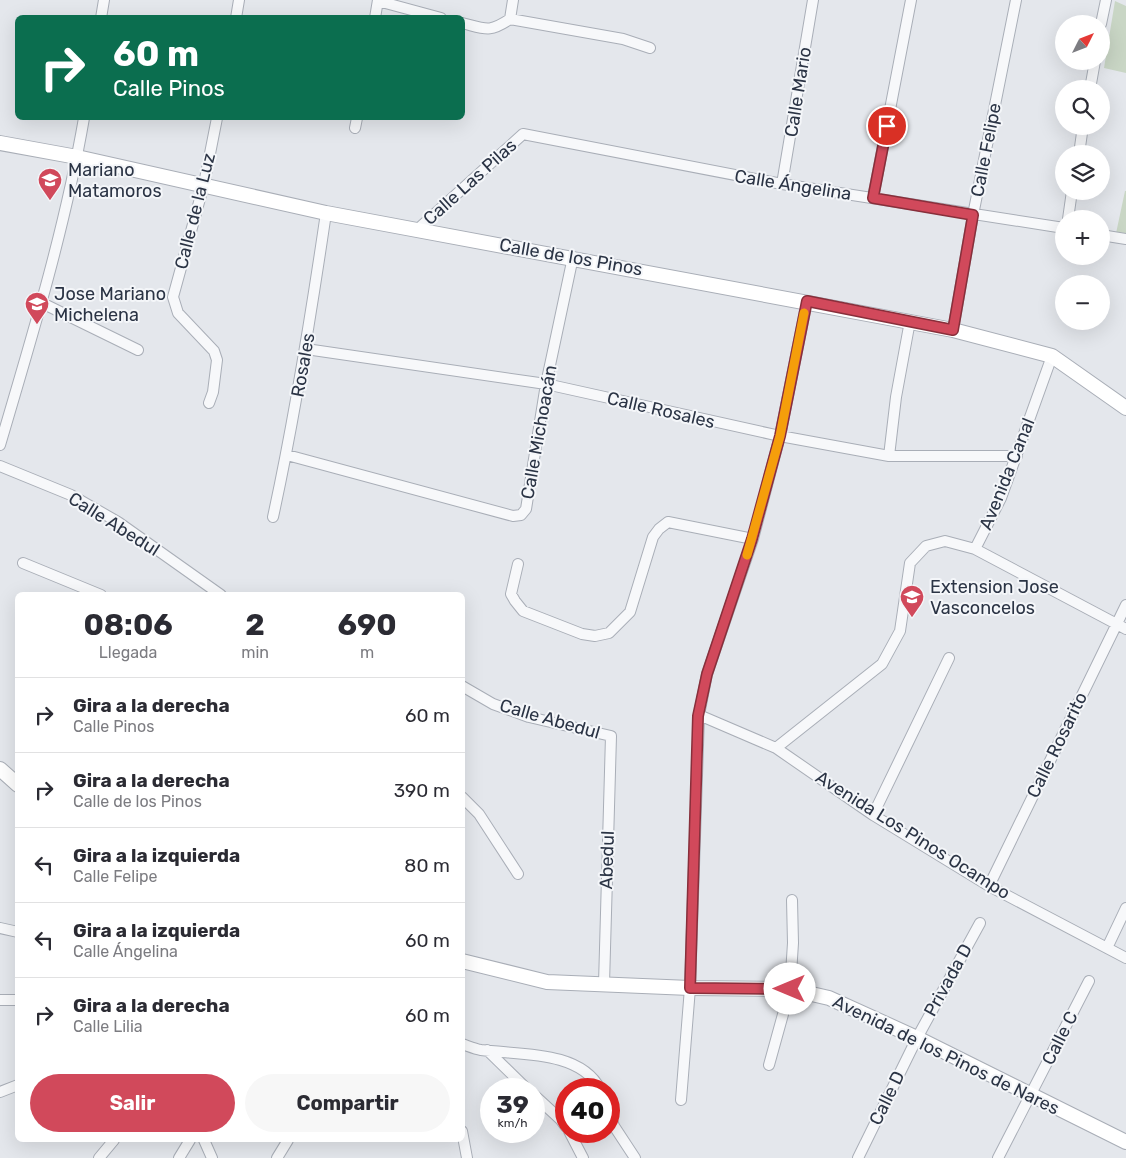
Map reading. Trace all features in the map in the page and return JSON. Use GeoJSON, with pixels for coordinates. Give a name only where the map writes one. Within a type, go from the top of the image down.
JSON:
{"type":"FeatureCollection","features":[{"type":"Feature","properties":{"kind":"street"},"geometry":{"type":"LineString","coordinates":[[102,15],[104,0]]}},
{"type":"Feature","properties":{"kind":"street"},"geometry":{"type":"LineString","coordinates":[[236,15],[239,0]]}},
{"type":"Feature","properties":{"kind":"street"},"geometry":{"type":"LineString","coordinates":[[376,15],[378,0],[430,15]]}},
{"type":"Feature","properties":{"kind":"street"},"geometry":{"type":"LineString","coordinates":[[510,19],[513,0]]}},
{"type":"Feature","properties":{"kind":"street","name":"Calle Mario"},"geometry":{"type":"LineString","coordinates":[[782,184],[813,0]]}},
{"type":"Feature","properties":{"kind":"street"},"geometry":{"type":"LineString","coordinates":[[873,198],[911,0]]}},
{"type":"Feature","properties":{"kind":"street","name":"Calle Felipe"},"geometry":{"type":"LineString","coordinates":[[953,330],[973,215],[1016,0]]}},
{"type":"Feature","properties":{"kind":"street"},"geometry":{"type":"LineString","coordinates":[[1103,15],[1106,0]]}},
{"type":"Feature","properties":{"kind":"street"},"geometry":{"type":"LineString","coordinates":[[465,24],[488,30],[510,19],[623,39],[650,48]]}},
{"type":"Feature","properties":{"kind":"street"},"geometry":{"type":"LineString","coordinates":[[0,445],[42,303],[77,157],[84,120]]}},
{"type":"Feature","properties":{"kind":"street","name":"Calle de la Luz"},"geometry":{"type":"LineString","coordinates":[[210,403],[217,360],[214,351],[178,313],[173,297],[204,184],[217,120]]}},
{"type":"Feature","properties":{"kind":"street","name":"Calle Ángelina"},"geometry":{"type":"LineString","coordinates":[[522,134],[782,184],[1055,227]]}},
{"type":"Feature","properties":{"kind":"street","name":"Calle Las Pilas"},"geometry":{"type":"LineString","coordinates":[[418,229],[522,134]]}},
{"type":"Feature","properties":{"kind":"street","name":"Calle de los Pinos"},"geometry":{"type":"LineString","coordinates":[[0,143],[204,184],[326,213],[807,301],[953,330],[1052,356],[1126,408]]}},
{"type":"Feature","properties":{"kind":"street","name":"Rosales"},"geometry":{"type":"LineString","coordinates":[[273,517],[287,455],[306,349],[326,213]]}},
{"type":"Feature","properties":{"kind":"street"},"geometry":{"type":"LineString","coordinates":[[1110,237],[1126,240]]}},
{"type":"Feature","properties":{"kind":"street","name":"Calle Michoacán"},"geometry":{"type":"LineString","coordinates":[[287,455],[513,516],[520,515],[526,509],[546,384],[573,258]]}},
{"type":"Feature","properties":{"kind":"street"},"geometry":{"type":"LineString","coordinates":[[681,1100],[690,988],[698,716],[707,674],[752,539],[780,436],[807,301]]}},
{"type":"Feature","properties":{"kind":"street"},"geometry":{"type":"LineString","coordinates":[[42,303],[138,350]]}},
{"type":"Feature","properties":{"kind":"street"},"geometry":{"type":"LineString","coordinates":[[889,456],[896,397],[910,321]]}},
{"type":"Feature","properties":{"kind":"street","name":"Calle Rosales"},"geometry":{"type":"LineString","coordinates":[[306,349],[546,384],[780,436],[889,456],[1017,456]]}},
{"type":"Feature","properties":{"kind":"street","name":"Avenida Canal"},"geometry":{"type":"LineString","coordinates":[[776,748],[882,664],[900,631],[910,562],[926,546],[945,542],[975,549],[1001,498],[1052,356]]}},
{"type":"Feature","properties":{"kind":"street","name":"Calle Abedul"},"geometry":{"type":"LineString","coordinates":[[0,466],[71,495],[118,522],[217,592]]}},
{"type":"Feature","properties":{"kind":"street"},"geometry":{"type":"LineString","coordinates":[[518,564],[512,594],[515,602],[524,611],[582,634],[595,636],[609,632],[630,612],[653,537],[658,529],[668,522],[752,539]]}},
{"type":"Feature","properties":{"kind":"street"},"geometry":{"type":"LineString","coordinates":[[975,549],[1126,629]]}},
{"type":"Feature","properties":{"kind":"street"},"geometry":{"type":"LineString","coordinates":[[23,563],[94,592]]}},
{"type":"Feature","properties":{"kind":"street","name":"Calle Rosarito"},"geometry":{"type":"LineString","coordinates":[[989,886],[1126,605]]}},
{"type":"Feature","properties":{"kind":"street"},"geometry":{"type":"LineString","coordinates":[[874,815],[949,658]]}},
{"type":"Feature","properties":{"kind":"street","name":"Calle Abedul"},"geometry":{"type":"LineString","coordinates":[[465,688],[493,704],[529,717],[611,736]]}},
{"type":"Feature","properties":{"kind":"street","name":"Avenida Los Pinos Ocampo"},"geometry":{"type":"LineString","coordinates":[[698,716],[776,748],[874,815],[989,886],[1126,958]]}},
{"type":"Feature","properties":{"kind":"street","name":"Abedul"},"geometry":{"type":"LineString","coordinates":[[604,984],[611,736]]}},
{"type":"Feature","properties":{"kind":"street"},"geometry":{"type":"LineString","coordinates":[[0,769],[15,782]]}},
{"type":"Feature","properties":{"kind":"street"},"geometry":{"type":"LineString","coordinates":[[465,800],[479,814],[518,874]]}},
{"type":"Feature","properties":{"kind":"street"},"geometry":{"type":"LineString","coordinates":[[769,1065],[790,989],[793,943],[792,900]]}},
{"type":"Feature","properties":{"kind":"street"},"geometry":{"type":"LineString","coordinates":[[1107,948],[1126,908]]}},
{"type":"Feature","properties":{"kind":"street","name":"Privada D"},"geometry":{"type":"LineString","coordinates":[[917,1038],[980,923]]}},
{"type":"Feature","properties":{"kind":"street"},"geometry":{"type":"LineString","coordinates":[[0,928],[15,931]]}},
{"type":"Feature","properties":{"kind":"street","name":"Avenida de los Pinos de Nares"},"geometry":{"type":"LineString","coordinates":[[465,962],[547,982],[690,988],[790,989],[829,998],[917,1038],[1126,1142]]}},
{"type":"Feature","properties":{"kind":"street","name":"Calle C"},"geometry":{"type":"LineString","coordinates":[[998,1158],[1089,981]]}},
{"type":"Feature","properties":{"kind":"street"},"geometry":{"type":"LineString","coordinates":[[0,1000],[15,1000]]}},
{"type":"Feature","properties":{"kind":"street","name":"Calle D"},"geometry":{"type":"LineString","coordinates":[[858,1158],[917,1038]]}},
{"type":"Feature","properties":{"kind":"street"},"geometry":{"type":"LineString","coordinates":[[465,1045],[478,1050],[527,1053],[562,1060],[582,1069],[590,1078]]}},
{"type":"Feature","properties":{"kind":"street"},"geometry":{"type":"LineString","coordinates":[[487,1050],[516,1078]]}},
{"type":"Feature","properties":{"kind":"street"},"geometry":{"type":"LineString","coordinates":[[0,1092],[15,1086]]}},
{"type":"Feature","properties":{"kind":"street"},"geometry":{"type":"LineString","coordinates":[[545,1105],[555,1114]]}},
{"type":"Feature","properties":{"kind":"street"},"geometry":{"type":"LineString","coordinates":[[620,1135],[635,1158]]}},
{"type":"Feature","properties":{"kind":"street"},"geometry":{"type":"LineString","coordinates":[[99,1158],[112,1142]]}},
{"type":"Feature","properties":{"kind":"street"},"geometry":{"type":"LineString","coordinates":[[179,1158],[189,1142]]}},
{"type":"Feature","properties":{"kind":"street"},"geometry":{"type":"LineString","coordinates":[[205,1142],[212,1158]]}},
{"type":"Feature","properties":{"kind":"street"},"geometry":{"type":"LineString","coordinates":[[277,1158],[287,1142]]}},
{"type":"Feature","properties":{"kind":"street"},"geometry":{"type":"LineString","coordinates":[[464,1142],[467,1158]]}},
{"type":"Feature","properties":{"kind":"street"},"geometry":{"type":"LineString","coordinates":[[575,1143],[583,1158]]}},
{"type":"Feature","properties":{"kind":"green space"},"geometry":{"type":"Polygon","coordinates":[[[1115,1],[1126,6],[1126,73],[1110,69],[1110,31],[1115,1]]]}},
{"type":"Feature","properties":{"kind":"green space"},"geometry":{"type":"Polygon","coordinates":[[[1126,191],[1126,240],[1115,238],[1126,191]]]}},
{"type":"Feature","properties":{"kind":"slow traffic"},"geometry":{"type":"LineString","coordinates":[[747,555],[780,436],[804,313]]}},
{"type":"Feature","properties":{"kind":"place","name":"Mariano Matamoros"},"geometry":{"type":"Point","coordinates":[50,201]}},
{"type":"Feature","properties":{"kind":"place","name":"Jose Mariano Michelena"},"geometry":{"type":"Point","coordinates":[37,325]}},
{"type":"Feature","properties":{"kind":"place","name":"Extension Jose Vasconcelos"},"geometry":{"type":"Point","coordinates":[912,618]}},
{"type":"Feature","properties":{"kind":"route"},"geometry":{"type":"LineString","coordinates":[[790,989],[690,988],[698,716],[707,674],[752,539],[780,436],[807,301],[953,330],[973,215],[873,198],[887,126]]}}]}
